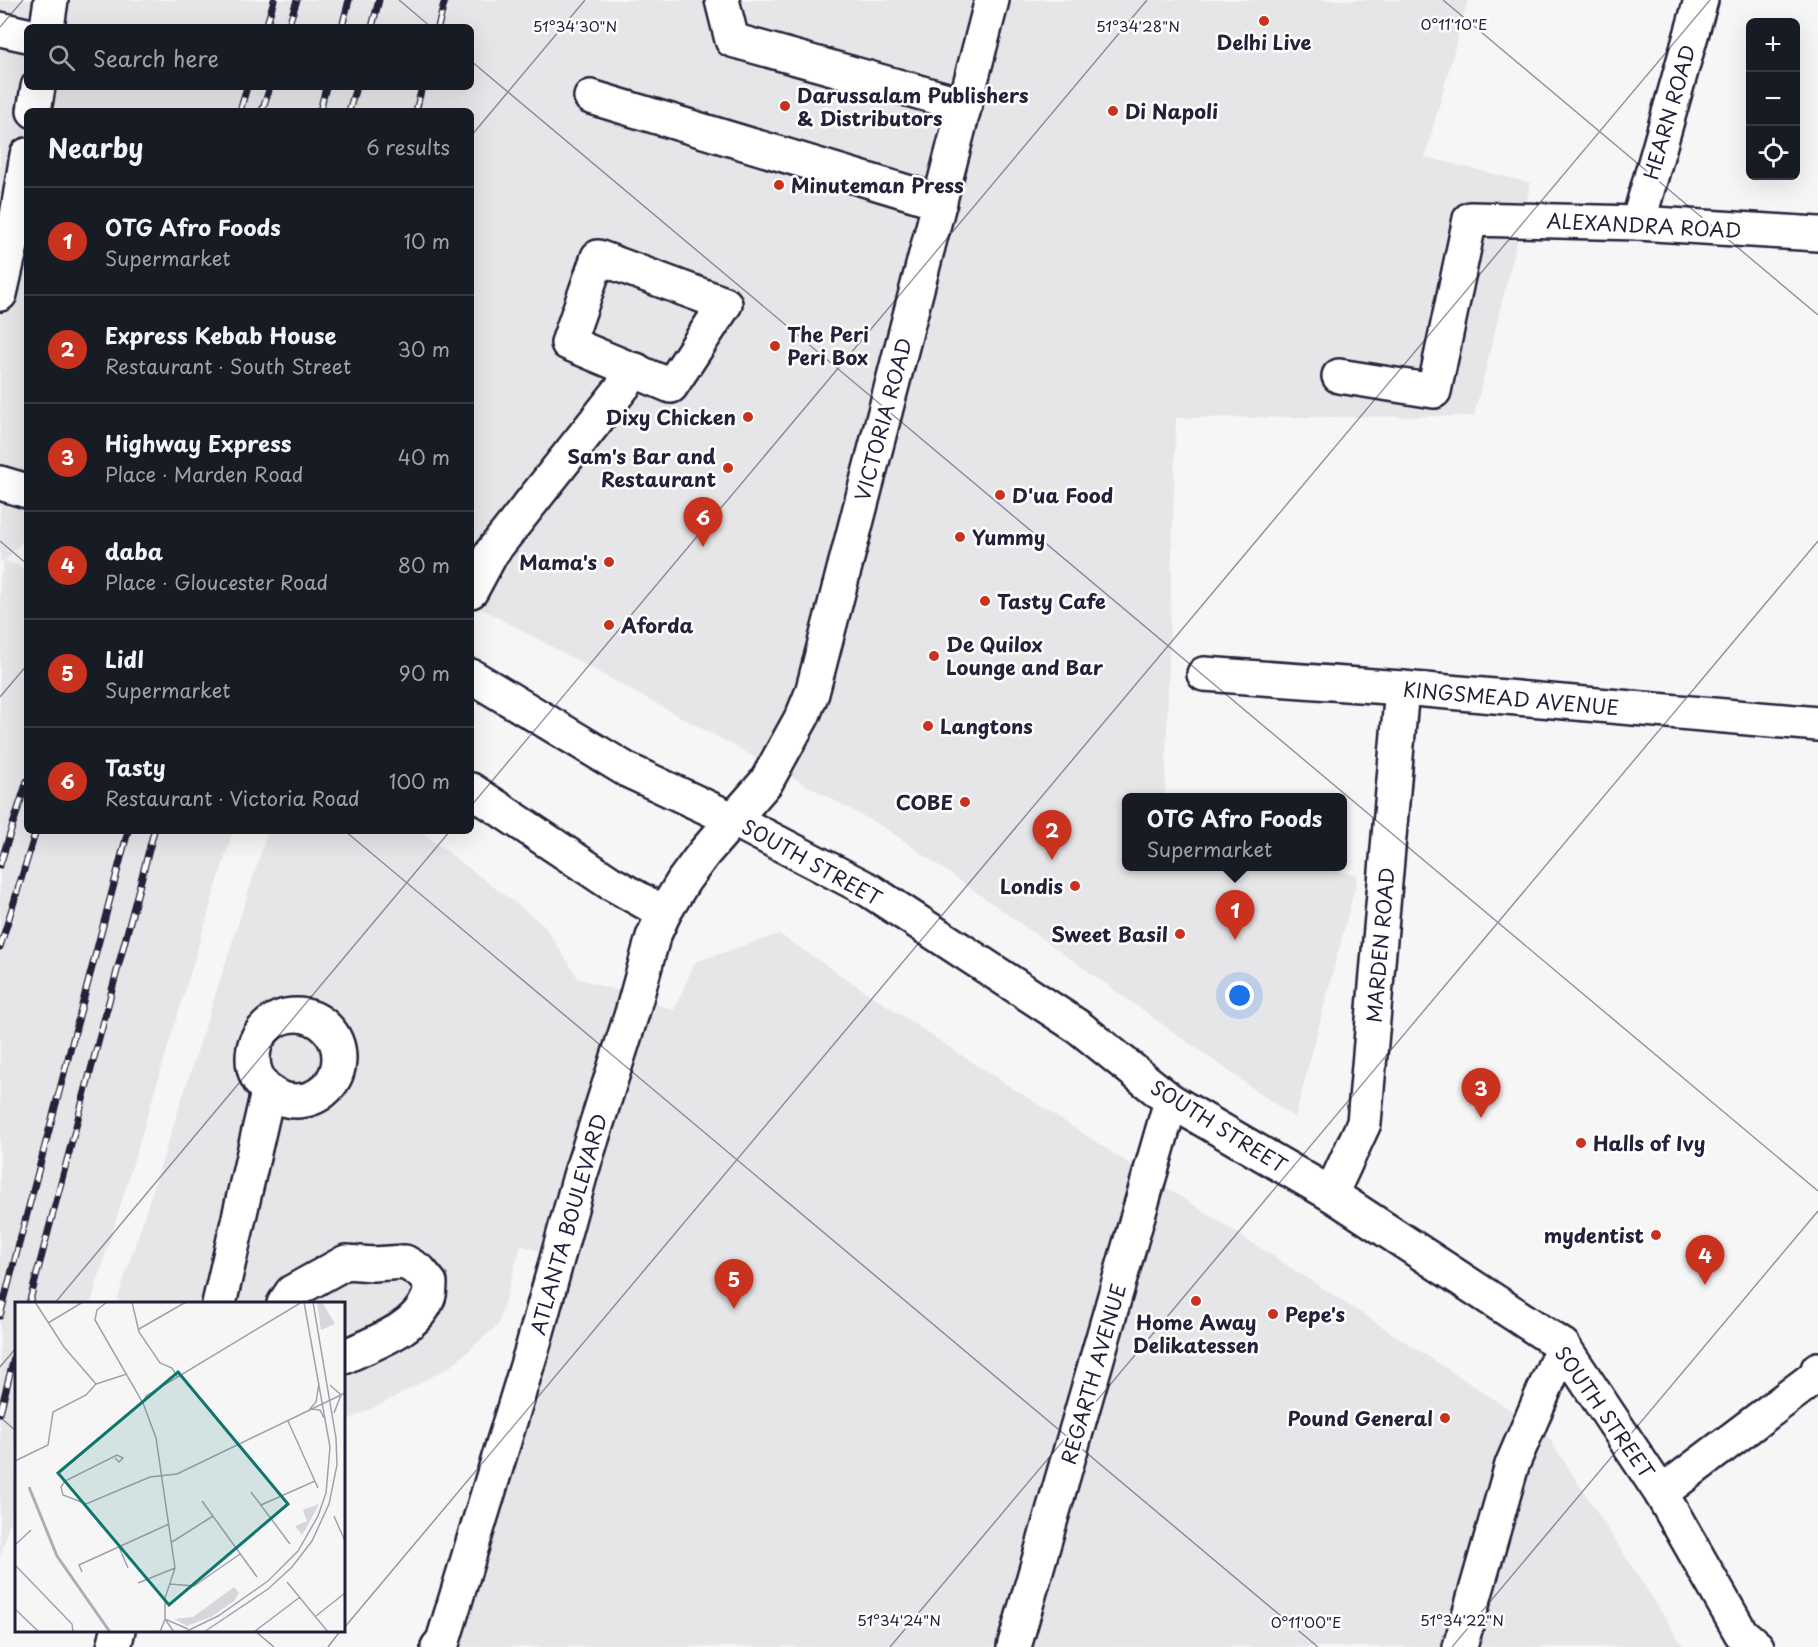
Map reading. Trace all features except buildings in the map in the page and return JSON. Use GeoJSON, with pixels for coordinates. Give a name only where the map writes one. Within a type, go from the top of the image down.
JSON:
{"type":"FeatureCollection","features":[{"type":"Feature","properties":{"kind":"street"},"geometry":{"type":"LineString","coordinates":[[47,24],[51,0]]}},
{"type":"Feature","properties":{"kind":"street"},"geometry":{"type":"LineString","coordinates":[[722,0],[732,40],[965,105]]}},
{"type":"Feature","properties":{"kind":"street","name":"VICTORIA ROAD"},"geometry":{"type":"LineString","coordinates":[[734,820],[766,782],[803,715],[812,693],[992,0]]}},
{"type":"Feature","properties":{"kind":"street","name":"HEARN ROAD"},"geometry":{"type":"LineString","coordinates":[[1638,223],[1701,0]]}},
{"type":"Feature","properties":{"kind":"street"},"geometry":{"type":"LineString","coordinates":[[0,29],[24,34]]}},
{"type":"Feature","properties":{"kind":"street"},"geometry":{"type":"LineString","coordinates":[[34,108],[38,90]]}},
{"type":"Feature","properties":{"kind":"street"},"geometry":{"type":"LineString","coordinates":[[591,98],[940,202]]}},
{"type":"Feature","properties":{"kind":"street"},"geometry":{"type":"LineString","coordinates":[[0,294],[15,228],[24,172]]}},
{"type":"Feature","properties":{"kind":"street","name":"ALEXANDRA ROAD"},"geometry":{"type":"LineString","coordinates":[[1340,376],[1434,391],[1470,219],[1638,223],[1818,234]]}},
{"type":"Feature","properties":{"kind":"street"},"geometry":{"type":"LineString","coordinates":[[597,256],[725,304],[671,386],[636,370],[568,344],[597,256]]}},
{"type":"Feature","properties":{"kind":"street"},"geometry":{"type":"LineString","coordinates":[[474,585],[492,552],[636,370]]}},
{"type":"Feature","properties":{"kind":"street","name":"KINGSMEAD AVENUE"},"geometry":{"type":"LineString","coordinates":[[1204,674],[1402,688],[1818,724]]}},
{"type":"Feature","properties":{"kind":"street","name":"SOUTH STREET"},"geometry":{"type":"LineString","coordinates":[[474,678],[627,770],[734,820],[868,890],[1080,1028],[1172,1101],[1330,1194],[1563,1346],[1661,1493],[1741,1633],[1757,1647]]}},
{"type":"Feature","properties":{"kind":"street","name":"MARDEN ROAD"},"geometry":{"type":"LineString","coordinates":[[1330,1194],[1365,1123],[1402,688]]}},
{"type":"Feature","properties":{"kind":"street"},"geometry":{"type":"LineString","coordinates":[[474,792],[609,882],[664,913]]}},
{"type":"Feature","properties":{"kind":"street","name":"ATLANTA BOULEVARD"},"geometry":{"type":"LineString","coordinates":[[438,1647],[442,1641],[488,1493],[580,1176],[632,1013],[653,937],[664,913],[684,880],[704,853],[734,820]]}},
{"type":"Feature","properties":{"kind":"street"},"geometry":{"type":"LineString","coordinates":[[219,1302],[268,1092]]}},
{"type":"Feature","properties":{"kind":"street","name":"REGARTH AVENUE"},"geometry":{"type":"LineString","coordinates":[[1014,1647],[1172,1101]]}},
{"type":"Feature","properties":{"kind":"street"},"geometry":{"type":"LineString","coordinates":[[285,1302],[292,1292],[346,1262],[373,1264],[405,1262],[420,1271],[430,1283],[428,1298],[414,1318],[394,1333],[345,1357]]}},
{"type":"Feature","properties":{"kind":"street"},"geometry":{"type":"LineString","coordinates":[[1460,1647],[1512,1464],[1563,1346]]}},
{"type":"Feature","properties":{"kind":"street"},"geometry":{"type":"LineString","coordinates":[[1661,1493],[1816,1376],[1818,1369]]}},
{"type":"Feature","properties":{"kind":"street"},"geometry":{"type":"LineString","coordinates":[[114,1647],[118,1632]]}},
{"type":"Feature","properties":{"kind":"shaded area"},"geometry":{"type":"Polygon","coordinates":[[[0,0],[1468,0],[1425,157],[1531,183],[1474,416],[1176,418],[1165,793],[1122,793],[1122,871],[1333,871],[1358,875],[1295,1118],[887,829],[474,605],[474,108],[24,108],[24,539],[5,561],[24,568],[24,834],[232,834],[91,1302],[15,1302],[15,1502],[0,1558],[0,580],[4,562],[0,561],[0,0]]]}},
{"type":"Feature","properties":{"kind":"shaded area"},"geometry":{"type":"Polygon","coordinates":[[[267,834],[424,834],[544,925],[578,978],[674,1010],[695,962],[779,934],[952,1049],[1545,1432],[1684,1647],[441,1647],[567,1260],[521,1245],[498,1325],[451,1366],[345,1422],[345,1302],[117,1302],[267,834]]]}},
{"type":"Feature","properties":{"kind":"railway"},"geometry":{"type":"LineString","coordinates":[[267,24],[274,0]]}},
{"type":"Feature","properties":{"kind":"railway"},"geometry":{"type":"LineString","coordinates":[[289,24],[297,0]]}},
{"type":"Feature","properties":{"kind":"railway"},"geometry":{"type":"LineString","coordinates":[[343,24],[349,0]]}},
{"type":"Feature","properties":{"kind":"railway"},"geometry":{"type":"LineString","coordinates":[[373,24],[379,0]]}},
{"type":"Feature","properties":{"kind":"railway"},"geometry":{"type":"LineString","coordinates":[[439,24],[445,0]]}},
{"type":"Feature","properties":{"kind":"railway"},"geometry":{"type":"LineString","coordinates":[[241,108],[246,90]]}},
{"type":"Feature","properties":{"kind":"railway"},"geometry":{"type":"LineString","coordinates":[[263,108],[269,90]]}},
{"type":"Feature","properties":{"kind":"railway"},"geometry":{"type":"LineString","coordinates":[[321,108],[325,90]]}},
{"type":"Feature","properties":{"kind":"railway"},"geometry":{"type":"LineString","coordinates":[[350,108],[355,90]]}},
{"type":"Feature","properties":{"kind":"railway"},"geometry":{"type":"LineString","coordinates":[[417,108],[421,90]]}},
{"type":"Feature","properties":{"kind":"railway"},"geometry":{"type":"LineString","coordinates":[[0,865],[24,790]]}},
{"type":"Feature","properties":{"kind":"railway"},"geometry":{"type":"LineString","coordinates":[[0,947],[35,834]]}},
{"type":"Feature","properties":{"kind":"railway"},"geometry":{"type":"LineString","coordinates":[[0,1316],[127,834]]}},
{"type":"Feature","properties":{"kind":"railway"},"geometry":{"type":"LineString","coordinates":[[30,1302],[153,834]]}},
{"type":"Feature","properties":{"kind":"railway"},"geometry":{"type":"LineString","coordinates":[[0,1413],[15,1354]]}},
{"type":"Feature","properties":{"kind":"place","name":"Delhi Live"},"geometry":{"type":"Point","coordinates":[1264,21]}},
{"type":"Feature","properties":{"kind":"place","name":"Darussalam Publishers & Distributors"},"geometry":{"type":"Point","coordinates":[785,106]}},
{"type":"Feature","properties":{"kind":"place","name":"Di Napoli"},"geometry":{"type":"Point","coordinates":[1113,111]}},
{"type":"Feature","properties":{"kind":"place","name":"Minuteman Press"},"geometry":{"type":"Point","coordinates":[779,185]}},
{"type":"Feature","properties":{"kind":"place","name":"The Peri Peri Box"},"geometry":{"type":"Point","coordinates":[775,346]}},
{"type":"Feature","properties":{"kind":"place","name":"Dixy Chicken"},"geometry":{"type":"Point","coordinates":[748,417]}},
{"type":"Feature","properties":{"kind":"place","name":"Sam's Bar and Restaurant"},"geometry":{"type":"Point","coordinates":[728,468]}},
{"type":"Feature","properties":{"kind":"place","name":"D'ua Food"},"geometry":{"type":"Point","coordinates":[1000,495]}},
{"type":"Feature","properties":{"kind":"place","name":"Yummy"},"geometry":{"type":"Point","coordinates":[960,537]}},
{"type":"Feature","properties":{"kind":"place","name":"Tasty"},"geometry":{"type":"Point","coordinates":[703,547]}},
{"type":"Feature","properties":{"kind":"place","name":"Mama's"},"geometry":{"type":"Point","coordinates":[609,562]}},
{"type":"Feature","properties":{"kind":"place","name":"Tasty Cafe"},"geometry":{"type":"Point","coordinates":[985,601]}},
{"type":"Feature","properties":{"kind":"place","name":"Aforda"},"geometry":{"type":"Point","coordinates":[609,625]}},
{"type":"Feature","properties":{"kind":"place","name":"De Quilox Lounge and Bar"},"geometry":{"type":"Point","coordinates":[934,656]}},
{"type":"Feature","properties":{"kind":"place","name":"Langtons"},"geometry":{"type":"Point","coordinates":[928,726]}},
{"type":"Feature","properties":{"kind":"place","name":"COBE"},"geometry":{"type":"Point","coordinates":[965,802]}},
{"type":"Feature","properties":{"kind":"place","name":"Express Kebab House"},"geometry":{"type":"Point","coordinates":[1052,860]}},
{"type":"Feature","properties":{"kind":"place","name":"Londis"},"geometry":{"type":"Point","coordinates":[1075,886]}},
{"type":"Feature","properties":{"kind":"place","name":"Sweet Basil"},"geometry":{"type":"Point","coordinates":[1180,934]}},
{"type":"Feature","properties":{"kind":"place","name":"OTG Afro Foods"},"geometry":{"type":"Point","coordinates":[1235,940]}},
{"type":"Feature","properties":{"kind":"place","name":"Highway Express"},"geometry":{"type":"Point","coordinates":[1481,1118]}},
{"type":"Feature","properties":{"kind":"place","name":"Halls of Ivy"},"geometry":{"type":"Point","coordinates":[1581,1143]}},
{"type":"Feature","properties":{"kind":"place","name":"mydentist"},"geometry":{"type":"Point","coordinates":[1656,1235]}},
{"type":"Feature","properties":{"kind":"place","name":"daba"},"geometry":{"type":"Point","coordinates":[1705,1285]}},
{"type":"Feature","properties":{"kind":"place","name":"Home Away Delikatessen"},"geometry":{"type":"Point","coordinates":[1196,1301]}},
{"type":"Feature","properties":{"kind":"place","name":"Lidl"},"geometry":{"type":"Point","coordinates":[734,1309]}},
{"type":"Feature","properties":{"kind":"place","name":"Pepe's"},"geometry":{"type":"Point","coordinates":[1273,1314]}},
{"type":"Feature","properties":{"kind":"place","name":"Pound General"},"geometry":{"type":"Point","coordinates":[1445,1418]}}]}
